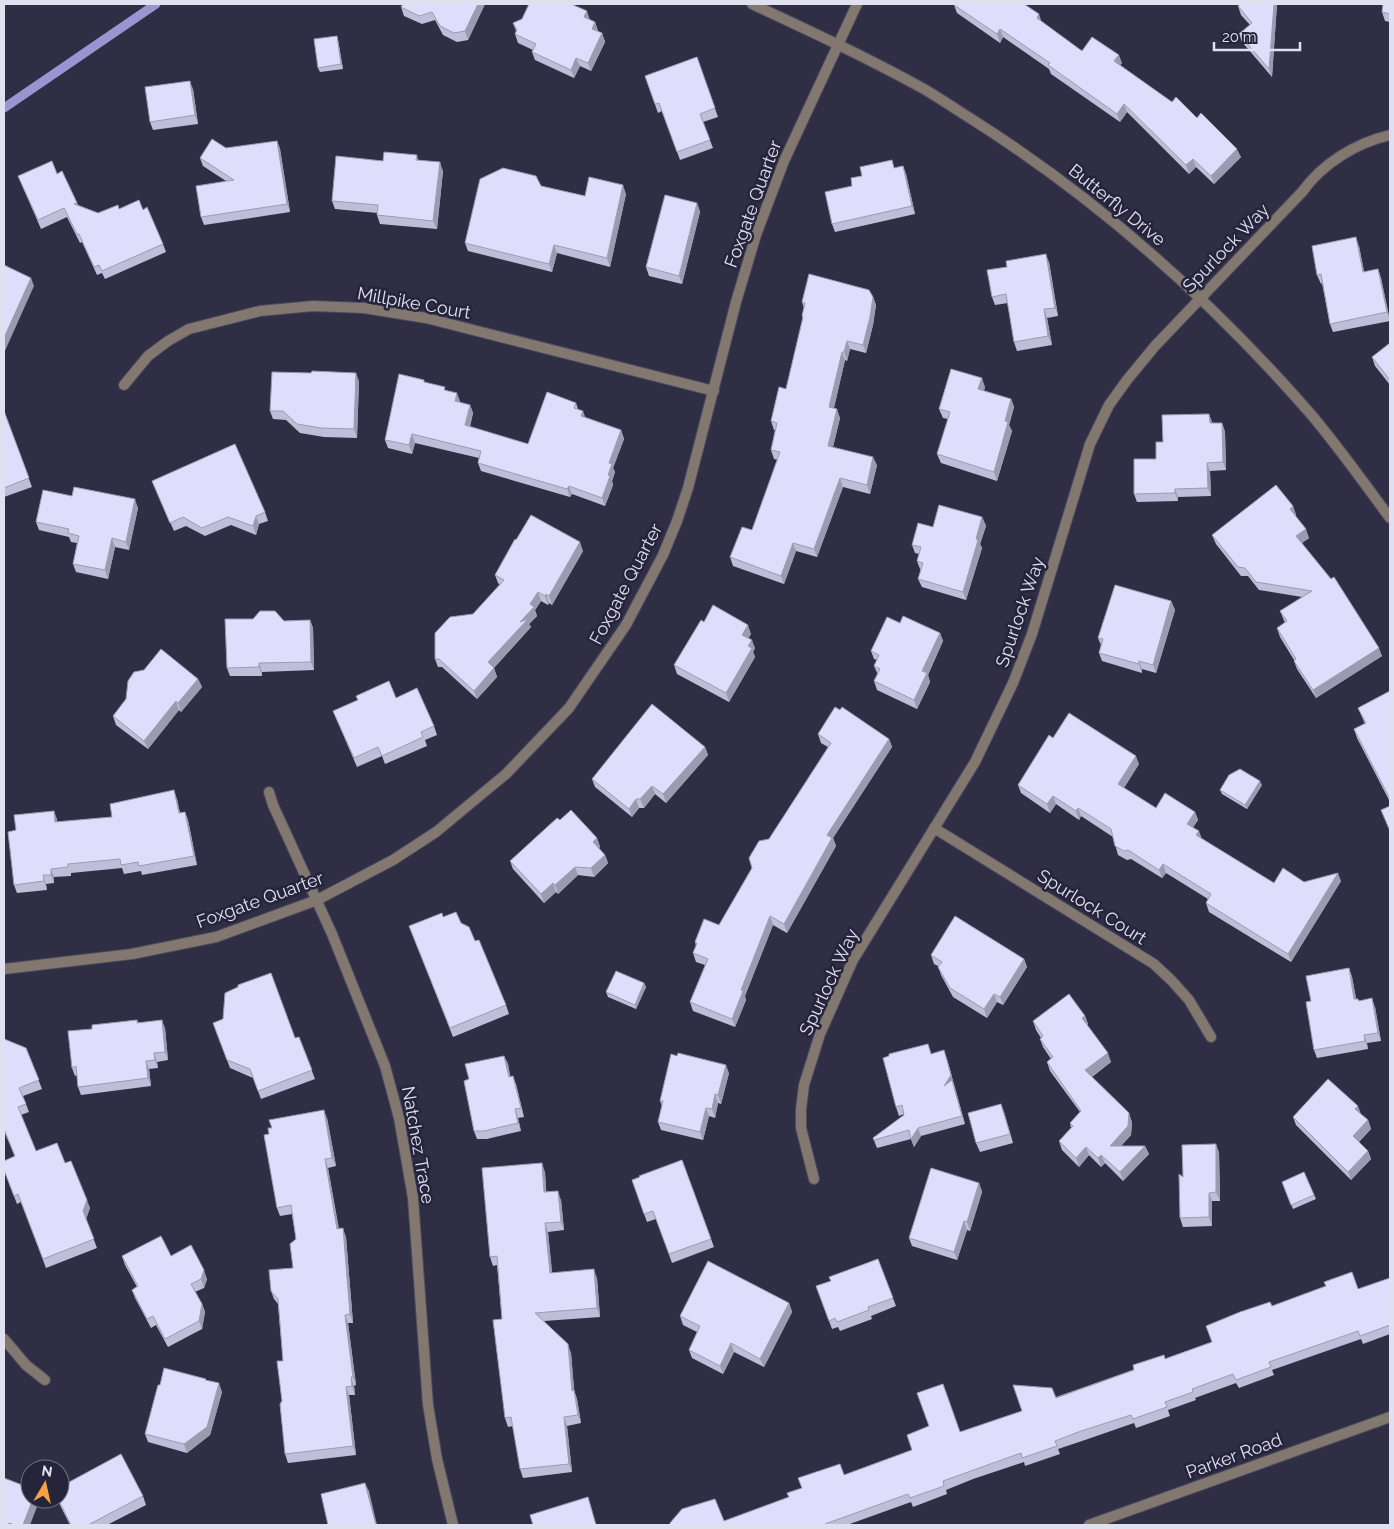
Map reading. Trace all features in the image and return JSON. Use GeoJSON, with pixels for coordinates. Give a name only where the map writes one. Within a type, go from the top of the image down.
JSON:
{"type":"FeatureCollection","features":[{"type":"Feature","properties":{"kind":"street","name":"Butterfly Drive"},"geometry":{"type":"LineString","coordinates":[[752,4],[839,45],[925,90],[1022,151],[1084,197],[1143,246],[1227,324],[1309,412],[1390,518]]}},
{"type":"Feature","properties":{"kind":"street","name":"Foxgate Quarter"},"geometry":{"type":"LineString","coordinates":[[4,969],[132,954],[216,937],[317,900],[393,860],[436,832],[506,774],[569,708],[626,626],[663,555],[677,521],[688,488],[736,302],[756,235],[784,161],[857,4]]}},
{"type":"Feature","properties":{"kind":"street","name":"Spurlock Way"},"geometry":{"type":"LineString","coordinates":[[814,1179],[801,1128],[800,1109],[804,1084],[820,1034],[853,960],[975,762],[1013,683],[1032,634],[1090,444],[1109,405],[1155,346],[1302,192],[1311,180],[1324,168],[1354,148],[1390,135]]}},
{"type":"Feature","properties":{"kind":"street","name":"Millpike Court"},"geometry":{"type":"LineString","coordinates":[[124,385],[148,356],[168,341],[189,329],[260,311],[313,306],[364,308],[426,318],[714,391]]}},
{"type":"Feature","properties":{"kind":"street","name":"Natchez Trace"},"geometry":{"type":"LineString","coordinates":[[269,792],[273,805],[317,900],[385,1066],[399,1118],[413,1198],[428,1404],[436,1459],[453,1525]]}},
{"type":"Feature","properties":{"kind":"street","name":"Spurlock Court"},"geometry":{"type":"LineString","coordinates":[[934,828],[1154,964],[1189,1000],[1211,1037]]}},
{"type":"Feature","properties":{"kind":"street"},"geometry":{"type":"LineString","coordinates":[[4,1339],[26,1365],[44,1380]]}},
{"type":"Feature","properties":{"kind":"street","name":"Parker Road"},"geometry":{"type":"LineString","coordinates":[[1089,1525],[1390,1417]]}},
{"type":"Feature","properties":{"kind":"building"},"geometry":{"type":"Polygon","coordinates":[[[403,4],[478,4],[465,31],[454,33],[440,26],[432,12],[419,16],[401,7],[403,4]]]}},
{"type":"Feature","properties":{"kind":"building"},"geometry":{"type":"Polygon","coordinates":[[[529,4],[571,4],[587,11],[584,17],[595,22],[592,29],[602,33],[588,63],[576,58],[571,70],[532,52],[536,44],[515,34],[517,30],[513,23],[522,19],[529,4]]]}},
{"type":"Feature","properties":{"kind":"building"},"geometry":{"type":"Polygon","coordinates":[[[954,4],[1024,4],[1039,14],[1037,18],[1082,51],[1092,37],[1119,55],[1114,61],[1172,102],[1176,97],[1197,118],[1201,113],[1237,149],[1211,176],[1193,159],[1186,165],[1124,104],[1117,114],[1048,65],[1050,63],[1000,29],[997,34],[954,4]]]}},
{"type":"Feature","properties":{"kind":"building"},"geometry":{"type":"Polygon","coordinates":[[[1241,4],[1274,4],[1269,69],[1239,34],[1252,23],[1238,6],[1241,4]]]}},
{"type":"Feature","properties":{"kind":"building"},"geometry":{"type":"Polygon","coordinates":[[[1383,4],[1390,4],[1390,14],[1382,12],[1383,4]]]}},
{"type":"Feature","properties":{"kind":"building"},"geometry":{"type":"Polygon","coordinates":[[[337,36],[341,64],[318,68],[314,39],[337,36]]]}},
{"type":"Feature","properties":{"kind":"building"},"geometry":{"type":"Polygon","coordinates":[[[697,57],[715,108],[700,114],[710,140],[677,152],[659,103],[655,104],[645,76],[697,57]]]}},
{"type":"Feature","properties":{"kind":"building"},"geometry":{"type":"Polygon","coordinates":[[[190,81],[195,115],[150,122],[145,87],[190,81]]]}},
{"type":"Feature","properties":{"kind":"building"},"geometry":{"type":"Polygon","coordinates":[[[212,139],[226,148],[277,141],[287,204],[201,217],[196,186],[234,180],[200,158],[212,139]]]}},
{"type":"Feature","properties":{"kind":"building"},"geometry":{"type":"Polygon","coordinates":[[[384,152],[417,155],[416,160],[440,162],[433,221],[377,215],[378,205],[332,201],[336,156],[383,161],[384,152]]]}},
{"type":"Feature","properties":{"kind":"building"},"geometry":{"type":"Polygon","coordinates":[[[892,160],[894,168],[903,166],[912,206],[832,224],[825,192],[852,186],[851,178],[862,176],[860,167],[892,160]]]}},
{"type":"Feature","properties":{"kind":"building"},"geometry":{"type":"Polygon","coordinates":[[[52,161],[57,174],[62,171],[77,203],[74,204],[98,213],[118,205],[119,209],[139,200],[143,210],[147,207],[163,244],[102,271],[99,265],[94,267],[79,234],[77,234],[64,208],[38,220],[18,176],[52,161]]]}},
{"type":"Feature","properties":{"kind":"building"},"geometry":{"type":"Polygon","coordinates":[[[503,168],[536,176],[541,186],[585,196],[589,177],[623,185],[607,258],[554,245],[549,264],[465,243],[480,179],[503,168]]]}},
{"type":"Feature","properties":{"kind":"building"},"geometry":{"type":"Polygon","coordinates":[[[665,195],[697,203],[679,276],[646,267],[665,195]]]}},
{"type":"Feature","properties":{"kind":"building"},"geometry":{"type":"Polygon","coordinates":[[[1356,237],[1363,272],[1378,269],[1387,312],[1330,324],[1321,274],[1317,275],[1312,246],[1356,237]]]}},
{"type":"Feature","properties":{"kind":"building"},"geometry":{"type":"Polygon","coordinates":[[[1046,254],[1055,308],[1044,309],[1048,336],[1014,342],[1006,294],[992,297],[987,270],[1007,267],[1006,261],[1046,254]]]}},
{"type":"Feature","properties":{"kind":"building"},"geometry":{"type":"Polygon","coordinates":[[[4,265],[31,278],[4,338],[4,265]]]}},
{"type":"Feature","properties":{"kind":"building"},"geometry":{"type":"Polygon","coordinates":[[[809,274],[869,290],[873,297],[863,345],[847,341],[844,352],[842,352],[829,407],[837,409],[828,446],[873,457],[867,485],[840,478],[814,549],[793,543],[781,576],[730,557],[742,527],[752,530],[780,452],[771,450],[777,423],[771,421],[779,387],[786,389],[803,317],[805,303],[802,302],[809,274]]]}},
{"type":"Feature","properties":{"kind":"building"},"geometry":{"type":"Polygon","coordinates":[[[1390,343],[1390,380],[1372,357],[1390,343]]]}},
{"type":"Feature","properties":{"kind":"building"},"geometry":{"type":"Polygon","coordinates":[[[951,369],[982,378],[978,389],[1011,399],[1005,421],[1008,422],[994,472],[937,454],[950,412],[939,409],[951,369]]]}},
{"type":"Feature","properties":{"kind":"building"},"geometry":{"type":"Polygon","coordinates":[[[312,371],[356,373],[354,429],[321,428],[297,424],[283,411],[270,411],[272,372],[311,373],[312,371]]]}},
{"type":"Feature","properties":{"kind":"building"},"geometry":{"type":"Polygon","coordinates":[[[399,374],[424,380],[424,382],[445,387],[444,390],[457,393],[455,401],[470,405],[465,425],[528,444],[547,392],[576,403],[574,408],[583,411],[581,416],[621,430],[609,463],[612,464],[608,475],[610,476],[602,498],[569,486],[567,489],[478,463],[481,451],[412,434],[409,445],[385,440],[399,374]]]}},
{"type":"Feature","properties":{"kind":"building"},"geometry":{"type":"Polygon","coordinates":[[[4,411],[29,478],[4,488],[4,411]]]}},
{"type":"Feature","properties":{"kind":"building"},"geometry":{"type":"Polygon","coordinates":[[[1209,414],[1210,423],[1222,423],[1223,462],[1207,463],[1208,488],[1175,489],[1175,493],[1134,494],[1134,459],[1156,459],[1156,442],[1163,442],[1162,415],[1209,414]]]}},
{"type":"Feature","properties":{"kind":"building"},"geometry":{"type":"Polygon","coordinates":[[[235,444],[265,512],[256,516],[253,526],[228,517],[202,528],[183,517],[170,523],[152,481],[235,444]]]}},
{"type":"Feature","properties":{"kind":"building"},"geometry":{"type":"Polygon","coordinates":[[[1276,485],[1293,506],[1290,509],[1306,529],[1296,536],[1331,579],[1334,577],[1379,648],[1313,690],[1294,661],[1296,659],[1277,628],[1287,621],[1280,611],[1312,591],[1256,582],[1245,568],[1238,567],[1212,535],[1276,485]]]}},
{"type":"Feature","properties":{"kind":"building"},"geometry":{"type":"Polygon","coordinates":[[[74,487],[135,499],[126,542],[112,538],[105,570],[73,564],[79,536],[68,533],[69,529],[36,522],[43,490],[72,496],[74,487]]]}},
{"type":"Feature","properties":{"kind":"building"},"geometry":{"type":"Polygon","coordinates":[[[939,505],[982,517],[976,539],[978,540],[963,592],[918,579],[923,563],[917,561],[921,547],[912,545],[918,523],[933,527],[939,505]]]}},
{"type":"Feature","properties":{"kind":"building"},"geometry":{"type":"Polygon","coordinates":[[[531,515],[580,542],[549,596],[538,592],[530,604],[534,607],[520,622],[528,619],[488,662],[494,668],[474,691],[439,659],[435,659],[435,633],[450,617],[473,614],[504,580],[495,575],[531,515]]]}},
{"type":"Feature","properties":{"kind":"building"},"geometry":{"type":"Polygon","coordinates":[[[1115,585],[1171,601],[1153,665],[1139,661],[1139,664],[1099,653],[1103,639],[1098,638],[1115,585]]]}},
{"type":"Feature","properties":{"kind":"building"},"geometry":{"type":"Polygon","coordinates":[[[713,605],[748,625],[742,635],[752,640],[748,646],[752,648],[726,693],[674,665],[701,620],[704,622],[713,605]]]}},
{"type":"Feature","properties":{"kind":"building"},"geometry":{"type":"Polygon","coordinates":[[[260,611],[275,611],[284,621],[310,620],[311,662],[259,663],[259,667],[227,668],[225,619],[253,619],[260,611]]]}},
{"type":"Feature","properties":{"kind":"building"},"geometry":{"type":"Polygon","coordinates":[[[903,616],[940,633],[922,671],[927,673],[914,700],[874,681],[880,669],[874,666],[879,655],[871,651],[887,617],[900,623],[903,616]]]}},
{"type":"Feature","properties":{"kind":"building"},"geometry":{"type":"Polygon","coordinates":[[[161,649],[198,679],[178,703],[176,701],[144,741],[113,716],[126,699],[128,681],[134,672],[144,670],[161,649]]]}},
{"type":"Feature","properties":{"kind":"building"},"geometry":{"type":"Polygon","coordinates":[[[389,681],[396,698],[417,688],[434,726],[421,732],[423,737],[382,756],[378,747],[354,758],[333,711],[358,700],[356,696],[389,681]]]}},
{"type":"Feature","properties":{"kind":"building"},"geometry":{"type":"Polygon","coordinates":[[[1390,691],[1390,799],[1354,729],[1366,723],[1358,708],[1390,691]]]}},
{"type":"Feature","properties":{"kind":"building"},"geometry":{"type":"Polygon","coordinates":[[[652,704],[705,747],[663,794],[652,786],[640,799],[636,799],[629,809],[592,779],[652,704]]]}},
{"type":"Feature","properties":{"kind":"building"},"geometry":{"type":"Polygon","coordinates":[[[835,707],[840,710],[842,707],[889,739],[827,835],[832,838],[784,924],[770,916],[741,990],[743,991],[732,1019],[690,1002],[708,959],[693,953],[704,919],[719,925],[752,868],[749,858],[759,841],[769,839],[831,743],[818,734],[835,707]]]}},
{"type":"Feature","properties":{"kind":"building"},"geometry":{"type":"Polygon","coordinates":[[[1069,713],[1136,756],[1118,784],[1156,808],[1165,793],[1195,812],[1187,824],[1199,831],[1196,835],[1274,883],[1283,868],[1304,882],[1338,873],[1288,954],[1206,903],[1211,894],[1163,864],[1159,870],[1128,850],[1124,851],[1115,846],[1111,829],[1078,808],[1076,811],[1053,796],[1047,804],[1018,785],[1049,735],[1053,738],[1069,713]]]}},
{"type":"Feature","properties":{"kind":"building"},"geometry":{"type":"Polygon","coordinates":[[[1240,769],[1260,781],[1245,805],[1220,790],[1229,775],[1240,769]]]}},
{"type":"Feature","properties":{"kind":"building"},"geometry":{"type":"Polygon","coordinates":[[[174,790],[179,813],[185,812],[194,856],[139,866],[138,862],[121,865],[120,859],[68,864],[68,867],[51,869],[51,875],[43,875],[44,881],[14,885],[8,832],[16,830],[14,815],[54,811],[55,822],[112,817],[110,804],[174,790]]]}},
{"type":"Feature","properties":{"kind":"building"},"geometry":{"type":"Polygon","coordinates":[[[1390,806],[1390,831],[1381,810],[1390,806]]]}},
{"type":"Feature","properties":{"kind":"building"},"geometry":{"type":"Polygon","coordinates":[[[571,810],[597,838],[593,842],[605,855],[591,868],[575,867],[555,885],[553,883],[541,894],[510,861],[557,818],[560,820],[571,810]]]}},
{"type":"Feature","properties":{"kind":"building"},"geometry":{"type":"Polygon","coordinates":[[[456,912],[461,923],[469,927],[475,941],[479,940],[506,1005],[450,1028],[409,926],[442,913],[443,917],[456,912]]]}},
{"type":"Feature","properties":{"kind":"building"},"geometry":{"type":"Polygon","coordinates":[[[955,916],[1024,959],[1000,997],[994,994],[984,1009],[950,988],[938,967],[942,962],[931,955],[955,916]]]}},
{"type":"Feature","properties":{"kind":"building"},"geometry":{"type":"Polygon","coordinates":[[[1349,968],[1354,999],[1359,1001],[1372,998],[1378,1033],[1364,1035],[1365,1041],[1314,1050],[1306,1002],[1311,1001],[1306,976],[1349,968]]]}},
{"type":"Feature","properties":{"kind":"building"},"geometry":{"type":"Polygon","coordinates":[[[616,971],[644,983],[635,1005],[606,992],[616,971]]]}},
{"type":"Feature","properties":{"kind":"building"},"geometry":{"type":"Polygon","coordinates":[[[271,973],[295,1038],[299,1037],[312,1070],[258,1091],[250,1069],[227,1060],[213,1023],[223,1019],[225,993],[238,987],[238,985],[271,973]]]}},
{"type":"Feature","properties":{"kind":"building"},"geometry":{"type":"Polygon","coordinates":[[[1069,994],[1085,1016],[1082,1018],[1108,1053],[1085,1070],[1129,1113],[1128,1126],[1110,1146],[1145,1146],[1120,1172],[1101,1155],[1098,1158],[1086,1147],[1076,1158],[1059,1141],[1073,1126],[1070,1123],[1081,1111],[1047,1062],[1053,1057],[1040,1039],[1043,1036],[1033,1021],[1069,994]]]}},
{"type":"Feature","properties":{"kind":"building"},"geometry":{"type":"Polygon","coordinates":[[[137,1020],[137,1023],[162,1020],[165,1052],[154,1053],[155,1060],[146,1061],[148,1078],[78,1087],[76,1066],[72,1068],[68,1031],[92,1029],[92,1025],[137,1020]]]}},
{"type":"Feature","properties":{"kind":"building"},"geometry":{"type":"Polygon","coordinates":[[[4,1039],[26,1048],[39,1080],[19,1088],[26,1104],[18,1107],[36,1151],[57,1143],[65,1163],[71,1161],[87,1200],[83,1211],[94,1239],[43,1259],[18,1194],[14,1196],[4,1170],[4,1161],[15,1156],[4,1129],[4,1039]]]}},
{"type":"Feature","properties":{"kind":"building"},"geometry":{"type":"Polygon","coordinates":[[[928,1044],[931,1054],[944,1050],[951,1075],[944,1086],[952,1080],[962,1116],[918,1128],[911,1139],[909,1130],[874,1140],[873,1138],[904,1115],[902,1105],[896,1107],[883,1058],[889,1056],[889,1054],[928,1044]]]}},
{"type":"Feature","properties":{"kind":"building"},"geometry":{"type":"Polygon","coordinates":[[[678,1053],[726,1065],[718,1095],[715,1094],[712,1109],[706,1108],[700,1132],[658,1122],[663,1101],[660,1101],[671,1054],[677,1056],[678,1053]]]}},
{"type":"Feature","properties":{"kind":"building"},"geometry":{"type":"Polygon","coordinates":[[[504,1056],[509,1077],[513,1076],[521,1108],[515,1109],[518,1123],[484,1131],[474,1131],[464,1081],[469,1079],[465,1064],[504,1056]]]}},
{"type":"Feature","properties":{"kind":"building"},"geometry":{"type":"Polygon","coordinates":[[[1328,1079],[1358,1106],[1355,1109],[1368,1120],[1353,1136],[1368,1151],[1348,1172],[1293,1117],[1328,1079]]]}},
{"type":"Feature","properties":{"kind":"building"},"geometry":{"type":"Polygon","coordinates":[[[1001,1104],[1010,1134],[976,1143],[968,1113],[1001,1104]]]}},
{"type":"Feature","properties":{"kind":"building"},"geometry":{"type":"Polygon","coordinates":[[[324,1110],[332,1158],[325,1159],[337,1229],[343,1228],[350,1314],[345,1315],[353,1377],[351,1377],[352,1386],[346,1387],[353,1446],[285,1454],[280,1404],[282,1401],[277,1361],[283,1361],[278,1299],[271,1291],[269,1270],[293,1268],[290,1244],[296,1239],[291,1205],[277,1208],[264,1135],[269,1134],[268,1128],[272,1128],[269,1120],[324,1110]]]}},
{"type":"Feature","properties":{"kind":"building"},"geometry":{"type":"Polygon","coordinates":[[[1216,1144],[1216,1192],[1209,1193],[1209,1217],[1180,1218],[1179,1174],[1183,1177],[1182,1145],[1216,1144]]]}},
{"type":"Feature","properties":{"kind":"building"},"geometry":{"type":"Polygon","coordinates":[[[682,1160],[711,1239],[669,1254],[653,1211],[644,1214],[632,1180],[682,1160]]]}},
{"type":"Feature","properties":{"kind":"building"},"geometry":{"type":"Polygon","coordinates":[[[542,1163],[544,1192],[558,1191],[561,1222],[545,1223],[550,1273],[594,1269],[597,1308],[535,1313],[568,1344],[572,1391],[574,1390],[578,1415],[564,1417],[569,1464],[520,1469],[511,1417],[505,1418],[493,1320],[502,1319],[497,1256],[490,1257],[482,1168],[542,1163]]]}},
{"type":"Feature","properties":{"kind":"building"},"geometry":{"type":"Polygon","coordinates":[[[931,1168],[979,1183],[967,1222],[964,1221],[954,1252],[909,1238],[931,1168]]]}},
{"type":"Feature","properties":{"kind":"building"},"geometry":{"type":"Polygon","coordinates":[[[1304,1172],[1314,1195],[1291,1205],[1282,1182],[1304,1172]]]}},
{"type":"Feature","properties":{"kind":"building"},"geometry":{"type":"Polygon","coordinates":[[[161,1236],[171,1256],[191,1245],[204,1270],[201,1279],[191,1284],[202,1304],[199,1321],[165,1339],[153,1316],[147,1319],[132,1290],[138,1286],[122,1256],[161,1236]]]}},
{"type":"Feature","properties":{"kind":"building"},"geometry":{"type":"Polygon","coordinates":[[[878,1259],[893,1298],[868,1307],[869,1310],[837,1322],[835,1318],[829,1321],[816,1286],[831,1281],[829,1277],[878,1259]]]}},
{"type":"Feature","properties":{"kind":"building"},"geometry":{"type":"Polygon","coordinates":[[[708,1261],[789,1303],[760,1359],[731,1343],[720,1366],[689,1350],[700,1326],[680,1316],[708,1261]]]}},
{"type":"Feature","properties":{"kind":"building"},"geometry":{"type":"Polygon","coordinates":[[[1352,1272],[1358,1289],[1390,1278],[1390,1325],[1360,1336],[1358,1331],[1269,1362],[1271,1367],[1236,1380],[1233,1374],[1192,1389],[1193,1392],[1165,1402],[1167,1407],[1133,1419],[1131,1415],[1081,1431],[1055,1441],[1057,1446],[1022,1458],[1021,1453],[943,1481],[944,1486],[910,1498],[908,1494],[826,1525],[670,1525],[682,1509],[715,1499],[724,1521],[789,1497],[787,1493],[802,1488],[798,1478],[840,1464],[844,1475],[912,1450],[907,1435],[929,1426],[917,1393],[943,1384],[960,1432],[1022,1411],[1013,1385],[1052,1388],[1056,1398],[1134,1370],[1133,1365],[1164,1355],[1165,1359],[1212,1342],[1206,1326],[1270,1302],[1272,1306],[1326,1286],[1324,1282],[1352,1272]]]}},
{"type":"Feature","properties":{"kind":"building"},"geometry":{"type":"Polygon","coordinates":[[[164,1368],[219,1383],[207,1427],[184,1444],[145,1434],[164,1368]]]}},
{"type":"Feature","properties":{"kind":"building"},"geometry":{"type":"Polygon","coordinates":[[[121,1454],[143,1496],[88,1525],[71,1525],[63,1509],[70,1509],[70,1482],[121,1454]]]}},
{"type":"Feature","properties":{"kind":"building"},"geometry":{"type":"Polygon","coordinates":[[[4,1478],[20,1484],[20,1509],[29,1509],[23,1525],[9,1523],[9,1525],[4,1525],[4,1478]]]}},
{"type":"Feature","properties":{"kind":"building"},"geometry":{"type":"Polygon","coordinates":[[[365,1483],[376,1525],[328,1525],[321,1494],[365,1483]]]}},
{"type":"Feature","properties":{"kind":"building"},"geometry":{"type":"Polygon","coordinates":[[[588,1497],[596,1525],[533,1525],[530,1515],[588,1497]]]}},
{"type":"Feature","properties":{"kind":"waterway"},"geometry":{"type":"LineString","coordinates":[[4,108],[156,4]]}}]}
